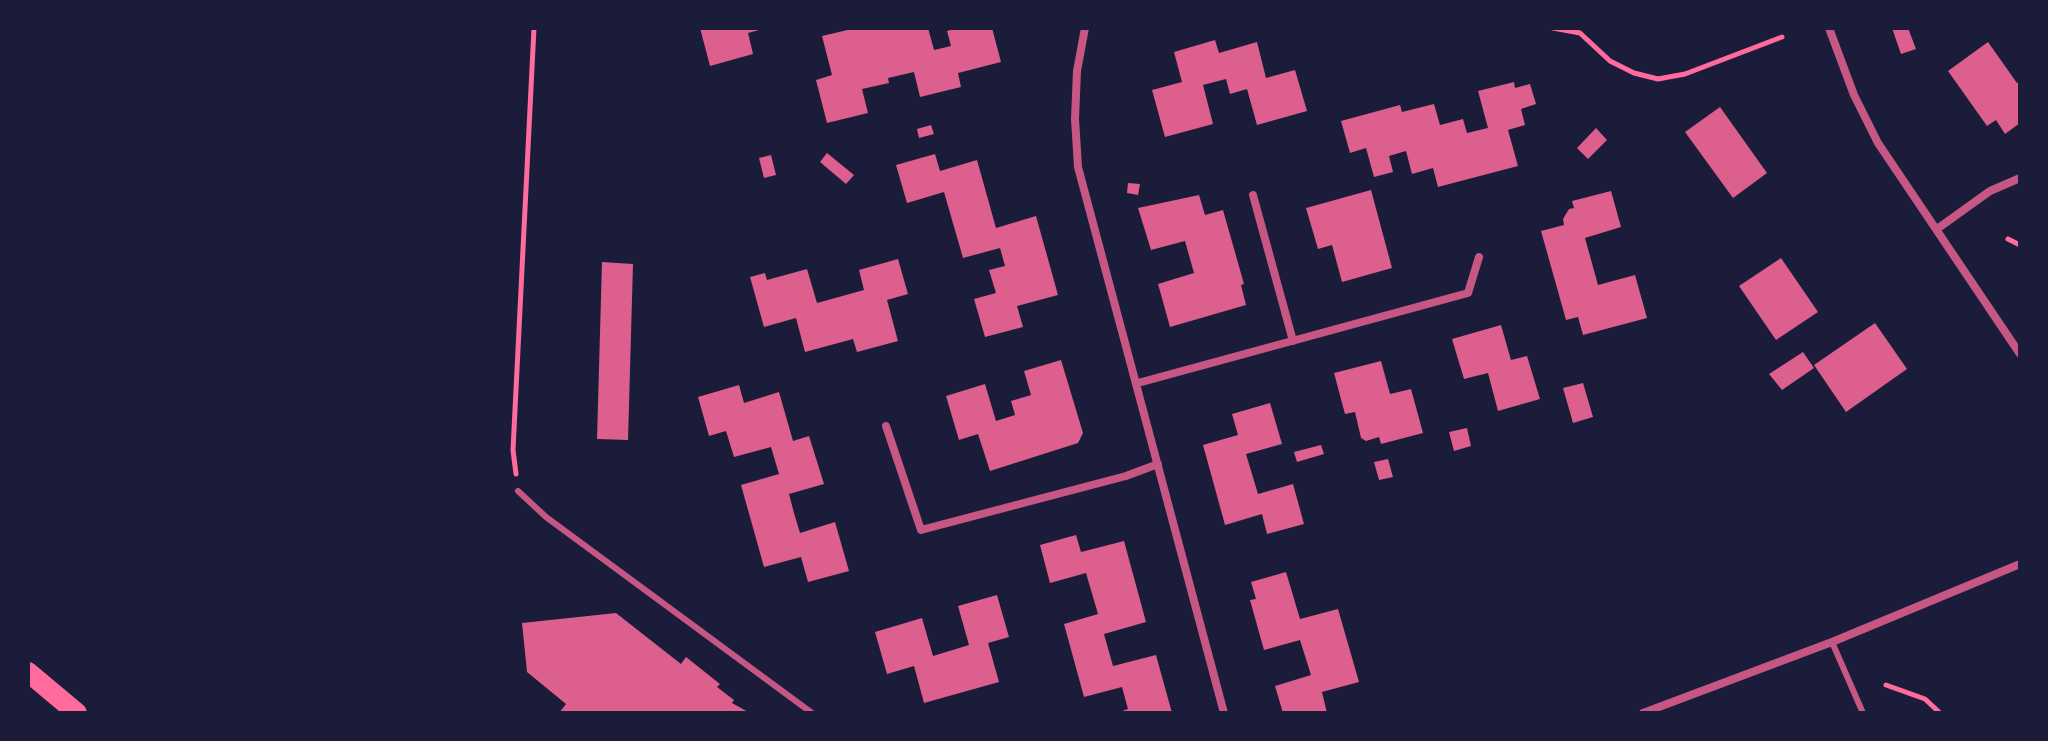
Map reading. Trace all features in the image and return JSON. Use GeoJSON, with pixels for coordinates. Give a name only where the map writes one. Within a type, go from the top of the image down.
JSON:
{"type":"FeatureCollection","features":[{"type":"Feature","properties":{"kind":"main road"},"geometry":{"type":"LineString","coordinates":[[28,672],[77,713]]}},
{"type":"Feature","properties":{"kind":"street"},"geometry":{"type":"LineString","coordinates":[[1085,28],[1077,71],[1075,119],[1078,167],[1224,713]]}},
{"type":"Feature","properties":{"kind":"street"},"geometry":{"type":"LineString","coordinates":[[1829,28],[1869,128],[2020,354]]}},
{"type":"Feature","properties":{"kind":"street"},"geometry":{"type":"LineString","coordinates":[[1937,229],[1990,191],[2020,178]]}},
{"type":"Feature","properties":{"kind":"street"},"geometry":{"type":"LineString","coordinates":[[1253,195],[1293,341]]}},
{"type":"Feature","properties":{"kind":"street"},"geometry":{"type":"LineString","coordinates":[[1138,383],[1468,293],[1479,257]]}},
{"type":"Feature","properties":{"kind":"street"},"geometry":{"type":"LineString","coordinates":[[886,426],[921,530],[1126,476],[1158,464]]}},
{"type":"Feature","properties":{"kind":"street"},"geometry":{"type":"LineString","coordinates":[[1643,713],[1832,642],[2020,564]]}},
{"type":"Feature","properties":{"kind":"lane"},"geometry":{"type":"LineString","coordinates":[[518,491],[546,517],[812,713]]}},
{"type":"Feature","properties":{"kind":"lane"},"geometry":{"type":"LineString","coordinates":[[1832,642],[1863,713]]}},
{"type":"Feature","properties":{"kind":"path"},"geometry":{"type":"LineString","coordinates":[[518,491],[513,450],[534,28]]}},
{"type":"Feature","properties":{"kind":"path"},"geometry":{"type":"LineString","coordinates":[[1553,28],[1580,33],[1610,61],[1634,73],[1658,79],[1685,74],[1782,37]]}},
{"type":"Feature","properties":{"kind":"path"},"geometry":{"type":"LineString","coordinates":[[2008,239],[2020,245]]}},
{"type":"Feature","properties":{"kind":"path"},"geometry":{"type":"LineString","coordinates":[[1886,685],[1925,699],[1940,713]]}},
{"type":"Feature","properties":{"kind":"building"},"geometry":{"type":"Polygon","coordinates":[[[700,28],[763,29],[748,33],[753,54],[710,66],[700,28]]]}},
{"type":"Feature","properties":{"kind":"building"},"geometry":{"type":"Polygon","coordinates":[[[856,28],[928,28],[934,50],[951,46],[947,31],[992,28],[1001,62],[958,73],[961,87],[920,97],[914,72],[888,78],[889,83],[862,89],[868,113],[827,123],[816,80],[832,75],[822,36],[856,28]]]}},
{"type":"Feature","properties":{"kind":"building"},"geometry":{"type":"Polygon","coordinates":[[[1892,28],[1908,28],[1916,49],[1901,54],[1892,28]]]}},
{"type":"Feature","properties":{"kind":"building"},"geometry":{"type":"Polygon","coordinates":[[[1215,40],[1219,53],[1257,42],[1266,78],[1295,70],[1307,111],[1257,125],[1247,89],[1230,94],[1226,79],[1203,85],[1213,124],[1165,137],[1152,90],[1182,82],[1174,52],[1215,40]]]}},
{"type":"Feature","properties":{"kind":"building"},"geometry":{"type":"Polygon","coordinates":[[[1988,42],[2017,83],[2020,81],[2020,123],[2005,134],[1996,120],[1987,126],[1948,71],[1988,42]]]}},
{"type":"Feature","properties":{"kind":"building"},"geometry":{"type":"Polygon","coordinates":[[[1514,82],[1515,88],[1530,84],[1536,104],[1521,109],[1525,125],[1508,130],[1518,166],[1438,187],[1433,168],[1412,174],[1406,151],[1389,156],[1393,172],[1374,177],[1366,148],[1350,153],[1341,121],[1400,105],[1402,112],[1434,104],[1440,125],[1463,119],[1467,133],[1488,128],[1478,91],[1514,82]]]}},
{"type":"Feature","properties":{"kind":"building"},"geometry":{"type":"Polygon","coordinates":[[[1720,107],[1767,173],[1733,198],[1685,132],[1720,107]]]}},
{"type":"Feature","properties":{"kind":"building"},"geometry":{"type":"Polygon","coordinates":[[[931,125],[934,134],[919,138],[917,129],[931,125]]]}},
{"type":"Feature","properties":{"kind":"building"},"geometry":{"type":"Polygon","coordinates":[[[1596,128],[1607,140],[1588,159],[1577,148],[1596,128]]]}},
{"type":"Feature","properties":{"kind":"building"},"geometry":{"type":"Polygon","coordinates":[[[827,153],[854,175],[846,184],[820,162],[827,153]]]}},
{"type":"Feature","properties":{"kind":"building"},"geometry":{"type":"Polygon","coordinates":[[[935,154],[940,171],[977,160],[996,228],[1036,216],[1058,295],[1017,306],[1023,327],[985,337],[974,299],[996,293],[989,270],[1005,266],[1000,248],[963,258],[944,192],[907,203],[896,165],[935,154]]]}},
{"type":"Feature","properties":{"kind":"building"},"geometry":{"type":"Polygon","coordinates":[[[771,155],[776,175],[764,178],[759,158],[771,155]]]}},
{"type":"Feature","properties":{"kind":"building"},"geometry":{"type":"Polygon","coordinates":[[[1128,183],[1140,184],[1138,195],[1127,193],[1128,183]]]}},
{"type":"Feature","properties":{"kind":"building"},"geometry":{"type":"Polygon","coordinates":[[[1371,190],[1392,268],[1342,282],[1332,245],[1318,249],[1306,208],[1371,190]]]}},
{"type":"Feature","properties":{"kind":"building"},"geometry":{"type":"Polygon","coordinates":[[[1611,191],[1621,227],[1585,238],[1598,285],[1635,275],[1647,318],[1583,335],[1578,317],[1566,320],[1541,231],[1564,225],[1563,219],[1569,209],[1574,208],[1572,201],[1611,191]]]}},
{"type":"Feature","properties":{"kind":"building"},"geometry":{"type":"Polygon","coordinates":[[[1199,195],[1205,215],[1223,210],[1244,284],[1241,285],[1246,305],[1170,327],[1158,284],[1194,273],[1185,241],[1151,250],[1138,208],[1199,195]]]}},
{"type":"Feature","properties":{"kind":"building"},"geometry":{"type":"Polygon","coordinates":[[[1781,258],[1818,312],[1776,340],[1739,286],[1781,258]]]}},
{"type":"Feature","properties":{"kind":"building"},"geometry":{"type":"Polygon","coordinates":[[[898,259],[908,294],[887,300],[898,341],[857,352],[853,339],[805,352],[796,318],[764,327],[750,277],[765,273],[767,280],[807,269],[817,303],[864,290],[859,270],[898,259]]]}},
{"type":"Feature","properties":{"kind":"building"},"geometry":{"type":"Polygon","coordinates":[[[602,262],[633,264],[628,440],[597,439],[602,262]]]}},
{"type":"Feature","properties":{"kind":"building"},"geometry":{"type":"Polygon","coordinates":[[[1875,323],[1907,369],[1846,412],[1814,365],[1875,323]]]}},
{"type":"Feature","properties":{"kind":"building"},"geometry":{"type":"Polygon","coordinates":[[[1501,325],[1511,360],[1527,356],[1540,399],[1498,411],[1488,373],[1464,379],[1452,339],[1501,325]]]}},
{"type":"Feature","properties":{"kind":"building"},"geometry":{"type":"Polygon","coordinates":[[[1803,352],[1814,368],[1782,390],[1769,374],[1803,352]]]}},
{"type":"Feature","properties":{"kind":"building"},"geometry":{"type":"Polygon","coordinates":[[[1061,360],[1083,433],[1078,443],[990,471],[978,434],[959,440],[946,396],[985,384],[996,421],[1015,415],[1011,401],[1031,395],[1024,371],[1061,360]]]}},
{"type":"Feature","properties":{"kind":"building"},"geometry":{"type":"Polygon","coordinates":[[[1381,361],[1390,394],[1411,389],[1423,433],[1381,444],[1379,437],[1366,441],[1361,438],[1355,412],[1345,414],[1334,373],[1381,361]]]}},
{"type":"Feature","properties":{"kind":"building"},"geometry":{"type":"Polygon","coordinates":[[[1583,383],[1593,417],[1573,423],[1563,388],[1583,383]]]}},
{"type":"Feature","properties":{"kind":"building"},"geometry":{"type":"Polygon","coordinates":[[[739,385],[744,403],[779,392],[793,441],[809,436],[824,484],[789,494],[794,513],[800,533],[835,522],[849,571],[808,582],[801,557],[764,567],[741,485],[779,474],[771,447],[734,457],[726,431],[709,436],[698,397],[739,385]]]}},
{"type":"Feature","properties":{"kind":"building"},"geometry":{"type":"Polygon","coordinates":[[[1270,403],[1282,444],[1246,454],[1258,494],[1293,484],[1304,524],[1267,534],[1262,514],[1225,525],[1203,445],[1238,435],[1232,414],[1270,403]]]}},
{"type":"Feature","properties":{"kind":"building"},"geometry":{"type":"Polygon","coordinates":[[[1467,428],[1471,446],[1454,451],[1449,432],[1467,428]]]}},
{"type":"Feature","properties":{"kind":"building"},"geometry":{"type":"Polygon","coordinates":[[[1321,445],[1324,454],[1297,462],[1294,452],[1321,445]]]}},
{"type":"Feature","properties":{"kind":"building"},"geometry":{"type":"Polygon","coordinates":[[[1388,459],[1393,477],[1379,480],[1374,462],[1388,459]]]}},
{"type":"Feature","properties":{"kind":"building"},"geometry":{"type":"Polygon","coordinates":[[[1076,535],[1081,552],[1124,541],[1146,622],[1104,634],[1109,652],[1113,666],[1156,655],[1172,713],[1116,713],[1128,709],[1122,687],[1084,697],[1064,624],[1098,614],[1086,573],[1050,583],[1040,545],[1076,535]]]}},
{"type":"Feature","properties":{"kind":"building"},"geometry":{"type":"Polygon","coordinates":[[[1286,572],[1300,619],[1338,609],[1359,682],[1322,692],[1327,713],[1283,713],[1275,686],[1311,675],[1300,640],[1264,650],[1250,600],[1256,599],[1251,582],[1286,572]]]}},
{"type":"Feature","properties":{"kind":"building"},"geometry":{"type":"Polygon","coordinates":[[[997,595],[1009,637],[988,643],[999,682],[924,703],[914,666],[887,674],[875,632],[922,618],[933,656],[969,645],[958,606],[997,595]]]}},
{"type":"Feature","properties":{"kind":"building"},"geometry":{"type":"Polygon","coordinates":[[[616,613],[681,664],[686,657],[720,684],[717,687],[734,700],[732,703],[750,713],[559,713],[566,704],[527,672],[522,623],[616,613]]]}}]}
